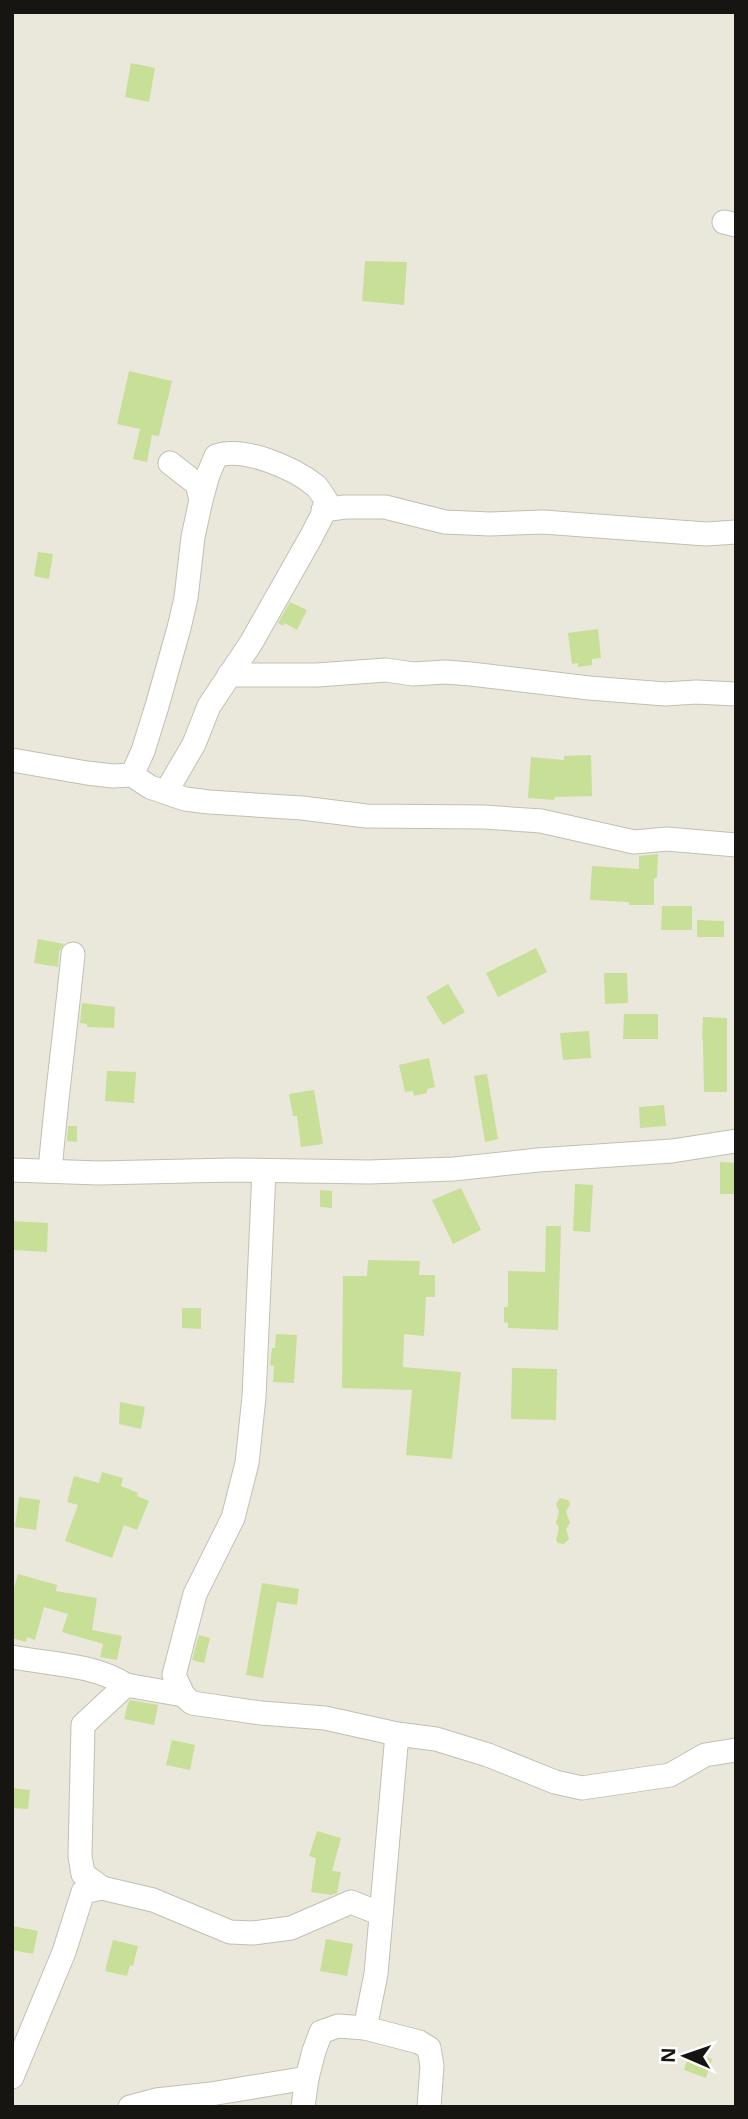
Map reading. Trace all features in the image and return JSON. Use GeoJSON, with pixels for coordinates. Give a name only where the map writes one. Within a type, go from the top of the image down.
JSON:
{"type":"FeatureCollection","features":[{"type":"Feature","properties":{"kind":"street"},"geometry":{"type":"LineString","coordinates":[[132,775],[146,740],[179,628],[186,598],[193,537],[208,475],[216,456],[243,453],[266,459],[318,488],[326,500],[323,510],[267,616],[209,706],[194,744],[166,792]]}},
{"type":"Feature","properties":{"kind":"street"},"geometry":{"type":"LineString","coordinates":[[170,463],[197,484],[201,500]]}},
{"type":"Feature","properties":{"kind":"street"},"geometry":{"type":"LineString","coordinates":[[323,510],[385,507],[444,522],[543,522],[706,534],[736,532]]}},
{"type":"Feature","properties":{"kind":"street"},"geometry":{"type":"LineString","coordinates":[[229,676],[317,675],[386,670],[413,674],[445,672],[665,694],[736,694]]}},
{"type":"Feature","properties":{"kind":"street"},"geometry":{"type":"LineString","coordinates":[[12,760],[87,773],[132,775],[150,787],[185,799],[209,802],[302,808],[366,816],[484,817],[541,821],[634,842],[667,839],[736,845]]}},
{"type":"Feature","properties":{"kind":"street"},"geometry":{"type":"LineString","coordinates":[[50,1171],[73,954]]}},
{"type":"Feature","properties":{"kind":"street"},"geometry":{"type":"LineString","coordinates":[[12,1170],[111,1173],[454,1169],[672,1151],[736,1142]]}},
{"type":"Feature","properties":{"kind":"street"},"geometry":{"type":"LineString","coordinates":[[264,1171],[254,1397],[247,1462],[233,1518],[195,1594],[174,1675],[183,1695],[192,1703],[261,1713],[325,1718],[449,1743],[488,1755],[555,1782],[582,1788],[670,1775],[705,1755],[736,1750]]}},
{"type":"Feature","properties":{"kind":"street"},"geometry":{"type":"LineString","coordinates":[[12,1657],[90,1670],[112,1676],[126,1685],[183,1695]]}},
{"type":"Feature","properties":{"kind":"street"},"geometry":{"type":"LineString","coordinates":[[126,1685],[83,1725],[79,1856],[83,1874],[102,1888],[153,1900],[230,1932],[253,1933],[291,1928],[351,1902],[381,1914]]}},
{"type":"Feature","properties":{"kind":"street"},"geometry":{"type":"LineString","coordinates":[[365,2028],[376,1973],[397,1734]]}},
{"type":"Feature","properties":{"kind":"street"},"geometry":{"type":"LineString","coordinates":[[12,2077],[64,1952],[83,1892],[102,1888]]}},
{"type":"Feature","properties":{"kind":"street"},"geometry":{"type":"LineString","coordinates":[[303,2107],[307,2078],[321,2032],[338,2026],[365,2028],[419,2042],[429,2048],[432,2066],[429,2107]]}},
{"type":"Feature","properties":{"kind":"street"},"geometry":{"type":"LineString","coordinates":[[130,2107],[156,2100],[307,2078]]}},
{"type":"Feature","properties":{"kind":"building"},"geometry":{"type":"Polygon","coordinates":[[[131,63],[155,68],[149,102],[125,97],[131,63]]]}},
{"type":"Feature","properties":{"kind":"building"},"geometry":{"type":"Polygon","coordinates":[[[365,261],[407,262],[404,305],[362,301],[365,261]]]}},
{"type":"Feature","properties":{"kind":"building"},"geometry":{"type":"Polygon","coordinates":[[[129,371],[172,381],[159,436],[152,435],[147,462],[133,459],[140,429],[117,424],[129,371]]]}},
{"type":"Feature","properties":{"kind":"building"},"geometry":{"type":"Polygon","coordinates":[[[38,552],[53,554],[49,579],[34,576],[38,552]]]}},
{"type":"Feature","properties":{"kind":"building"},"geometry":{"type":"Polygon","coordinates":[[[290,602],[307,610],[297,630],[285,623],[283,626],[278,623],[290,602]]]}},
{"type":"Feature","properties":{"kind":"building"},"geometry":{"type":"Polygon","coordinates":[[[598,629],[601,658],[592,659],[592,665],[578,667],[578,663],[572,664],[568,633],[598,629]]]}},
{"type":"Feature","properties":{"kind":"building"},"geometry":{"type":"Polygon","coordinates":[[[591,755],[592,796],[555,797],[554,800],[528,798],[531,757],[564,760],[564,756],[591,755]]]}},
{"type":"Feature","properties":{"kind":"building"},"geometry":{"type":"Polygon","coordinates":[[[658,854],[657,878],[654,878],[654,905],[590,900],[592,866],[639,869],[639,856],[658,854]]]}},
{"type":"Feature","properties":{"kind":"building"},"geometry":{"type":"Polygon","coordinates":[[[662,906],[692,906],[692,930],[661,930],[662,906]]]}},
{"type":"Feature","properties":{"kind":"building"},"geometry":{"type":"Polygon","coordinates":[[[697,920],[724,921],[724,937],[697,937],[697,920]]]}},
{"type":"Feature","properties":{"kind":"building"},"geometry":{"type":"Polygon","coordinates":[[[38,939],[64,944],[59,952],[58,967],[34,963],[38,939]]]}},
{"type":"Feature","properties":{"kind":"building"},"geometry":{"type":"Polygon","coordinates":[[[536,948],[547,972],[498,997],[486,973],[536,948]]]}},
{"type":"Feature","properties":{"kind":"building"},"geometry":{"type":"Polygon","coordinates":[[[604,973],[627,973],[628,1003],[605,1004],[604,973]]]}},
{"type":"Feature","properties":{"kind":"building"},"geometry":{"type":"Polygon","coordinates":[[[448,984],[465,1012],[443,1025],[426,997],[448,984]]]}},
{"type":"Feature","properties":{"kind":"building"},"geometry":{"type":"Polygon","coordinates":[[[82,1003],[115,1007],[114,1028],[87,1027],[87,1024],[80,1023],[82,1003]]]}},
{"type":"Feature","properties":{"kind":"building"},"geometry":{"type":"Polygon","coordinates":[[[624,1014],[658,1014],[658,1039],[623,1039],[624,1014]]]}},
{"type":"Feature","properties":{"kind":"building"},"geometry":{"type":"Polygon","coordinates":[[[703,1017],[727,1018],[727,1092],[704,1092],[703,1017]]]}},
{"type":"Feature","properties":{"kind":"building"},"geometry":{"type":"Polygon","coordinates":[[[589,1031],[591,1058],[563,1060],[560,1033],[589,1031]]]}},
{"type":"Feature","properties":{"kind":"building"},"geometry":{"type":"Polygon","coordinates":[[[429,1058],[435,1087],[427,1089],[427,1093],[414,1096],[413,1091],[405,1092],[399,1065],[429,1058]]]}},
{"type":"Feature","properties":{"kind":"building"},"geometry":{"type":"Polygon","coordinates":[[[107,1071],[136,1072],[134,1103],[105,1101],[107,1071]]]}},
{"type":"Feature","properties":{"kind":"building"},"geometry":{"type":"Polygon","coordinates":[[[487,1074],[498,1139],[485,1142],[474,1076],[487,1074]]]}},
{"type":"Feature","properties":{"kind":"building"},"geometry":{"type":"Polygon","coordinates":[[[314,1090],[323,1144],[301,1147],[297,1116],[293,1116],[289,1094],[314,1090]]]}},
{"type":"Feature","properties":{"kind":"building"},"geometry":{"type":"Polygon","coordinates":[[[664,1105],[666,1126],[640,1128],[639,1107],[664,1105]]]}},
{"type":"Feature","properties":{"kind":"building"},"geometry":{"type":"Polygon","coordinates":[[[68,1126],[77,1126],[77,1142],[67,1141],[68,1126]]]}},
{"type":"Feature","properties":{"kind":"building"},"geometry":{"type":"Polygon","coordinates":[[[720,1162],[736,1163],[736,1194],[720,1194],[720,1162]]]}},
{"type":"Feature","properties":{"kind":"building"},"geometry":{"type":"Polygon","coordinates":[[[575,1184],[593,1185],[590,1232],[573,1231],[575,1184]]]}},
{"type":"Feature","properties":{"kind":"building"},"geometry":{"type":"Polygon","coordinates":[[[461,1188],[481,1230],[453,1244],[432,1200],[461,1188]]]}},
{"type":"Feature","properties":{"kind":"building"},"geometry":{"type":"Polygon","coordinates":[[[320,1190],[332,1191],[332,1208],[320,1207],[320,1190]]]}},
{"type":"Feature","properties":{"kind":"building"},"geometry":{"type":"Polygon","coordinates":[[[12,1221],[48,1223],[47,1252],[12,1250],[12,1221]]]}},
{"type":"Feature","properties":{"kind":"building"},"geometry":{"type":"Polygon","coordinates":[[[546,1226],[561,1226],[558,1330],[508,1328],[508,1323],[504,1322],[504,1307],[508,1307],[508,1271],[545,1272],[546,1226]]]}},
{"type":"Feature","properties":{"kind":"building"},"geometry":{"type":"Polygon","coordinates":[[[368,1260],[420,1261],[419,1275],[435,1275],[435,1297],[426,1297],[424,1336],[404,1334],[403,1367],[461,1372],[452,1459],[406,1455],[412,1390],[342,1388],[343,1276],[367,1276],[368,1260]]]}},
{"type":"Feature","properties":{"kind":"building"},"geometry":{"type":"Polygon","coordinates":[[[182,1308],[201,1308],[201,1329],[182,1328],[182,1308]]]}},
{"type":"Feature","properties":{"kind":"building"},"geometry":{"type":"Polygon","coordinates":[[[276,1334],[297,1335],[294,1383],[273,1382],[274,1366],[270,1365],[276,1334]]]}},
{"type":"Feature","properties":{"kind":"building"},"geometry":{"type":"Polygon","coordinates":[[[512,1368],[557,1369],[556,1420],[511,1419],[512,1368]]]}},
{"type":"Feature","properties":{"kind":"building"},"geometry":{"type":"Polygon","coordinates":[[[120,1402],[145,1407],[141,1429],[119,1424],[120,1402]]]}},
{"type":"Feature","properties":{"kind":"building"},"geometry":{"type":"Polygon","coordinates":[[[102,1472],[123,1478],[121,1486],[149,1501],[137,1530],[124,1525],[112,1558],[65,1541],[78,1505],[67,1502],[74,1476],[99,1483],[102,1472]]]}},
{"type":"Feature","properties":{"kind":"building"},"geometry":{"type":"Polygon","coordinates":[[[19,1497],[40,1500],[36,1530],[15,1527],[19,1497]]]}},
{"type":"Feature","properties":{"kind":"building"},"geometry":{"type":"Polygon","coordinates":[[[560,1498],[568,1500],[570,1504],[566,1512],[570,1523],[566,1529],[569,1539],[564,1544],[556,1540],[559,1512],[556,1504],[560,1498]]]}},
{"type":"Feature","properties":{"kind":"building"},"geometry":{"type":"Polygon","coordinates":[[[18,1574],[57,1585],[56,1591],[97,1598],[92,1630],[122,1636],[117,1660],[100,1657],[103,1644],[62,1632],[68,1614],[44,1607],[35,1640],[27,1637],[26,1642],[12,1638],[12,1595],[18,1574]]]}},
{"type":"Feature","properties":{"kind":"building"},"geometry":{"type":"Polygon","coordinates":[[[262,1583],[299,1589],[297,1605],[277,1602],[263,1678],[246,1675],[262,1583]]]}},
{"type":"Feature","properties":{"kind":"building"},"geometry":{"type":"Polygon","coordinates":[[[199,1635],[210,1638],[204,1663],[192,1660],[199,1635]]]}},
{"type":"Feature","properties":{"kind":"building"},"geometry":{"type":"Polygon","coordinates":[[[130,1700],[158,1705],[154,1725],[124,1719],[130,1700]]]}},
{"type":"Feature","properties":{"kind":"building"},"geometry":{"type":"Polygon","coordinates":[[[172,1740],[195,1745],[190,1770],[166,1765],[172,1740]]]}},
{"type":"Feature","properties":{"kind":"building"},"geometry":{"type":"Polygon","coordinates":[[[12,1788],[30,1790],[28,1809],[12,1808],[12,1788]]]}},
{"type":"Feature","properties":{"kind":"building"},"geometry":{"type":"Polygon","coordinates":[[[317,1831],[341,1838],[332,1871],[341,1872],[337,1893],[331,1895],[311,1892],[316,1858],[309,1856],[317,1831]]]}},
{"type":"Feature","properties":{"kind":"building"},"geometry":{"type":"Polygon","coordinates":[[[12,1926],[38,1931],[33,1954],[12,1950],[12,1926]]]}},
{"type":"Feature","properties":{"kind":"building"},"geometry":{"type":"Polygon","coordinates":[[[326,1939],[353,1944],[347,1976],[320,1971],[326,1939]]]}},
{"type":"Feature","properties":{"kind":"building"},"geometry":{"type":"Polygon","coordinates":[[[113,1940],[138,1946],[133,1966],[130,1965],[127,1976],[105,1971],[113,1940]]]}},
{"type":"Feature","properties":{"kind":"building"},"geometry":{"type":"Polygon","coordinates":[[[690,2051],[712,2059],[706,2078],[684,2070],[690,2051]]]}}]}
